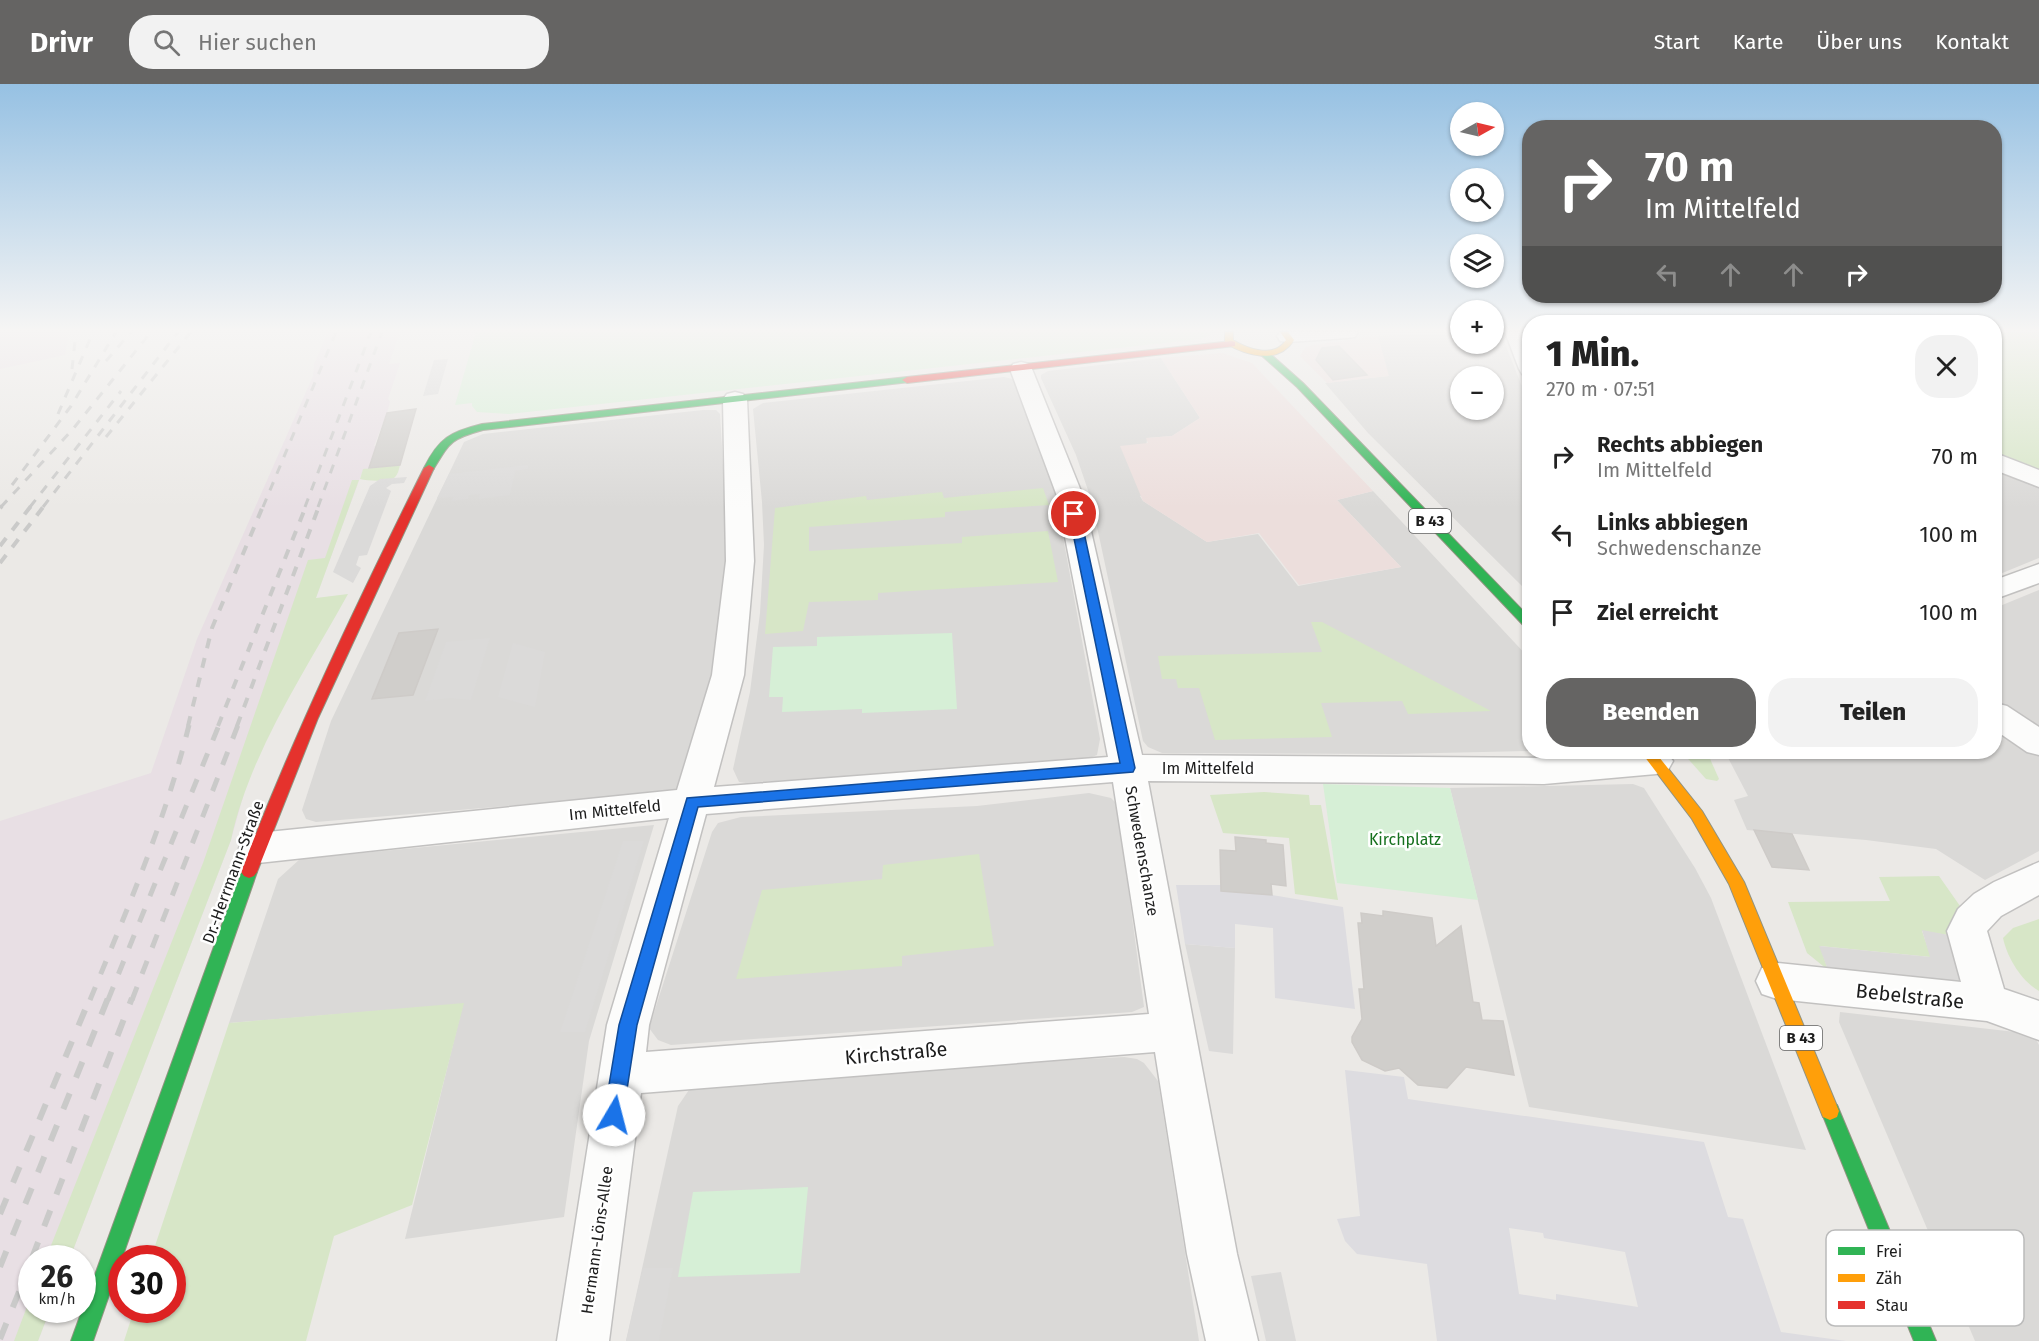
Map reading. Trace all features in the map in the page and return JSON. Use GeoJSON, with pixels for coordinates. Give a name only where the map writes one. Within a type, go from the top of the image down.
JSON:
{"type":"FeatureCollection","features":[{"type":"Feature","properties":{"kind":"street"},"geometry":{"type":"LineString","coordinates":[[735,399],[815,391]]}},
{"type":"Feature","properties":{"kind":"street","name":"Schwedenschanze"},"geometry":{"type":"LineString","coordinates":[[1029,391],[1070,496],[1128,768],[1212,1254],[1232,1341]]}},
{"type":"Feature","properties":{"kind":"street","name":"B 43"},"geometry":{"type":"LineString","coordinates":[[1305,391],[1522,617]]}},
{"type":"Feature","properties":{"kind":"street","name":"Dr.-Herrmann-Straße"},"geometry":{"type":"LineString","coordinates":[[82,1341],[258,848],[315,709],[371,585],[441,444],[456,435],[482,428],[735,399]]}},
{"type":"Feature","properties":{"kind":"street","name":"Hermann-Löns-Allee"},"geometry":{"type":"LineString","coordinates":[[583,1341],[628,1025],[720,706],[729,663],[740,561],[735,399]]}},
{"type":"Feature","properties":{"kind":"street"},"geometry":{"type":"LineString","coordinates":[[2002,464],[2039,479]]}},
{"type":"Feature","properties":{"kind":"street"},"geometry":{"type":"LineString","coordinates":[[2002,587],[2039,573]]}},
{"type":"Feature","properties":{"kind":"street"},"geometry":{"type":"LineString","coordinates":[[2002,719],[2039,743]]}},
{"type":"Feature","properties":{"kind":"street","name":"Im Mittelfeld"},"geometry":{"type":"LineString","coordinates":[[258,848],[692,802],[1128,768],[1544,771],[1630,759]]}},
{"type":"Feature","properties":{"kind":"street","name":"B 43"},"geometry":{"type":"LineString","coordinates":[[1654,759],[1697,815],[1727,864],[1879,1230]]}},
{"type":"Feature","properties":{"kind":"street"},"geometry":{"type":"LineString","coordinates":[[1987,1003],[1967,931],[1970,923],[1983,907],[2039,877]]}},
{"type":"Feature","properties":{"kind":"street","name":"Bebelstraße"},"geometry":{"type":"LineString","coordinates":[[1777,981],[1987,1003],[2013,1010],[2039,1021]]}},
{"type":"Feature","properties":{"kind":"street","name":"Kirchstraße"},"geometry":{"type":"LineString","coordinates":[[620,1074],[1173,1031]]}},
{"type":"Feature","properties":{"kind":"street","name":"B 43"},"geometry":{"type":"LineString","coordinates":[[1919,1326],[1925,1341]]}},
{"type":"Feature","properties":{"kind":"shaded area"},"geometry":{"type":"Polygon","coordinates":[[[307,391],[391,391],[387,413],[374,446],[376,446],[369,468],[363,470],[246,786],[231,840],[75,1245],[18,1245],[18,1323],[45,1323],[38,1341],[0,1341],[0,821],[151,773],[197,639],[307,391]]]}},
{"type":"Feature","properties":{"kind":"shaded area"},"geometry":{"type":"Polygon","coordinates":[[[425,391],[439,391],[438,394],[423,396],[425,391]]]}},
{"type":"Feature","properties":{"kind":"shaded area"},"geometry":{"type":"Polygon","coordinates":[[[877,391],[1018,391],[1041,447],[1055,493],[1100,739],[1097,755],[1084,760],[739,782],[733,769],[750,692],[760,613],[764,545],[753,409],[763,403],[877,391]]]}},
{"type":"Feature","properties":{"kind":"shaded area"},"geometry":{"type":"Polygon","coordinates":[[[1047,391],[1182,391],[1200,418],[1172,436],[1147,438],[1142,495],[1140,496],[1143,501],[1207,542],[1258,534],[1298,586],[1401,567],[1337,500],[1373,491],[1522,650],[1522,751],[1395,754],[1162,753],[1148,747],[1143,741],[1091,499],[1076,455],[1047,391]]]}},
{"type":"Feature","properties":{"kind":"shaded area"},"geometry":{"type":"Polygon","coordinates":[[[1182,391],[1278,391],[1373,491],[1337,500],[1401,567],[1299,585],[1259,533],[1207,542],[1143,501],[1120,446],[1148,443],[1146,438],[1172,436],[1200,418],[1182,391]]]}},
{"type":"Feature","properties":{"kind":"shaded area"},"geometry":{"type":"Polygon","coordinates":[[[1332,391],[1450,391],[1450,420],[1504,420],[1504,391],[1522,391],[1522,586],[1368,433],[1332,391]]]}},
{"type":"Feature","properties":{"kind":"shaded area"},"geometry":{"type":"Polygon","coordinates":[[[716,410],[720,414],[727,535],[726,590],[709,695],[680,787],[672,792],[316,822],[306,819],[302,810],[331,721],[464,442],[483,434],[716,410]]]}},
{"type":"Feature","properties":{"kind":"shaded area"},"geometry":{"type":"Polygon","coordinates":[[[528,465],[528,469],[515,471],[510,495],[479,499],[480,494],[469,495],[468,499],[452,501],[453,497],[437,498],[449,474],[528,465]]]}},
{"type":"Feature","properties":{"kind":"shaded area"},"geometry":{"type":"Polygon","coordinates":[[[2002,471],[2039,486],[2039,558],[2002,573],[2002,471]]]}},
{"type":"Feature","properties":{"kind":"shaded area"},"geometry":{"type":"Polygon","coordinates":[[[407,477],[404,483],[392,484],[386,488],[391,491],[367,555],[359,556],[356,565],[361,568],[353,583],[333,572],[370,486],[380,479],[407,477]]]}},
{"type":"Feature","properties":{"kind":"shaded area"},"geometry":{"type":"Polygon","coordinates":[[[2039,590],[2039,730],[2002,706],[2002,605],[2039,590]]]}},
{"type":"Feature","properties":{"kind":"shaded area"},"geometry":{"type":"Polygon","coordinates":[[[490,638],[471,700],[450,698],[425,701],[446,642],[490,638]]]}},
{"type":"Feature","properties":{"kind":"shaded area"},"geometry":{"type":"Polygon","coordinates":[[[513,643],[545,652],[535,707],[498,697],[513,643]]]}},
{"type":"Feature","properties":{"kind":"shaded area"},"geometry":{"type":"Polygon","coordinates":[[[2002,730],[2039,754],[2039,851],[1985,880],[1936,849],[1866,840],[1747,830],[1734,800],[1748,796],[1729,759],[2002,759],[2002,730]]]}},
{"type":"Feature","properties":{"kind":"shaded area"},"geometry":{"type":"Polygon","coordinates":[[[1633,784],[1644,788],[1695,868],[1711,898],[1806,1150],[1529,1107],[1450,788],[1633,784]]]}},
{"type":"Feature","properties":{"kind":"shaded area"},"geometry":{"type":"Polygon","coordinates":[[[1089,793],[1111,798],[1117,804],[1144,1007],[1132,1012],[671,1045],[658,1040],[649,1028],[712,832],[718,823],[741,817],[977,806],[1089,793]]]}},
{"type":"Feature","properties":{"kind":"shaded area"},"geometry":{"type":"Polygon","coordinates":[[[654,825],[589,1041],[564,1217],[405,1239],[463,1004],[229,1023],[278,879],[300,859],[654,825]]]}},
{"type":"Feature","properties":{"kind":"shaded area"},"geometry":{"type":"Polygon","coordinates":[[[623,841],[644,841],[585,1032],[560,1032],[623,841]]]}},
{"type":"Feature","properties":{"kind":"shaded area"},"geometry":{"type":"Polygon","coordinates":[[[1176,885],[1221,885],[1221,891],[1272,895],[1343,907],[1355,1009],[1275,998],[1273,928],[1235,924],[1235,948],[1185,944],[1176,885]]]}},
{"type":"Feature","properties":{"kind":"shaded area"},"geometry":{"type":"Polygon","coordinates":[[[1922,930],[1954,936],[1968,986],[1828,970],[1819,946],[1930,957],[1922,930]]]}},
{"type":"Feature","properties":{"kind":"shaded area"},"geometry":{"type":"Polygon","coordinates":[[[1185,944],[1235,948],[1233,1054],[1209,1051],[1185,944]]]}},
{"type":"Feature","properties":{"kind":"shaded area"},"geometry":{"type":"Polygon","coordinates":[[[1840,1012],[2033,1034],[2039,1045],[2039,1341],[1975,1341],[1969,1326],[2024,1326],[2024,1230],[1928,1230],[1839,1022],[1840,1012]]]}},
{"type":"Feature","properties":{"kind":"shaded area"},"geometry":{"type":"Polygon","coordinates":[[[1124,1057],[1137,1059],[1144,1063],[1158,1081],[1199,1341],[626,1341],[678,1106],[691,1087],[709,1080],[1124,1057]]]}},
{"type":"Feature","properties":{"kind":"shaded area"},"geometry":{"type":"Polygon","coordinates":[[[1345,1070],[1404,1077],[1408,1099],[1704,1142],[1728,1217],[1743,1219],[1781,1332],[1846,1341],[1437,1341],[1427,1264],[1357,1254],[1345,1241],[1337,1219],[1360,1216],[1345,1070]],[[1509,1228],[1519,1294],[1556,1300],[1556,1294],[1638,1307],[1625,1252],[1544,1238],[1543,1233],[1509,1228]]]}},
{"type":"Feature","properties":{"kind":"shaded area"},"geometry":{"type":"Polygon","coordinates":[[[643,1268],[673,1268],[659,1341],[626,1341],[643,1268]]]}},
{"type":"Feature","properties":{"kind":"shaded area"},"geometry":{"type":"Polygon","coordinates":[[[1281,1272],[1296,1341],[1266,1341],[1251,1276],[1281,1272]]]}},
{"type":"Feature","properties":{"kind":"green space"},"geometry":{"type":"Polygon","coordinates":[[[459,391],[724,391],[509,414],[477,412],[472,403],[455,405],[459,391]]]}},
{"type":"Feature","properties":{"kind":"green space"},"geometry":{"type":"Polygon","coordinates":[[[2002,391],[2039,391],[2039,469],[2002,455],[2002,391]]]}},
{"type":"Feature","properties":{"kind":"green space"},"geometry":{"type":"Polygon","coordinates":[[[400,465],[394,478],[377,481],[360,479],[363,469],[400,465]]]}},
{"type":"Feature","properties":{"kind":"green space"},"geometry":{"type":"Polygon","coordinates":[[[352,480],[359,480],[316,598],[348,594],[280,713],[251,775],[231,840],[75,1245],[51,1245],[203,863],[308,560],[325,558],[352,480]]]}},
{"type":"Feature","properties":{"kind":"green space"},"geometry":{"type":"Polygon","coordinates":[[[1043,488],[1049,505],[945,512],[945,517],[809,527],[809,551],[962,543],[962,537],[1048,531],[1058,582],[878,593],[878,600],[809,602],[803,631],[765,634],[775,508],[866,496],[867,500],[942,492],[944,498],[1043,488]]]}},
{"type":"Feature","properties":{"kind":"green space"},"geometry":{"type":"Polygon","coordinates":[[[1311,622],[1322,622],[1491,711],[1408,714],[1402,701],[1321,703],[1332,737],[1215,740],[1199,688],[1178,688],[1176,679],[1162,679],[1158,656],[1322,652],[1311,622]]]}},
{"type":"Feature","properties":{"kind":"green space"},"geometry":{"type":"Polygon","coordinates":[[[952,633],[957,709],[862,713],[862,709],[782,712],[783,697],[769,697],[773,647],[817,646],[817,637],[952,633]]]}},
{"type":"Feature","properties":{"kind":"green space"},"geometry":{"type":"Polygon","coordinates":[[[1688,759],[1710,759],[1719,779],[1717,781],[1706,779],[1688,759]]]}},
{"type":"Feature","properties":{"kind":"green space","name":"Kirchplatz"},"geometry":{"type":"Polygon","coordinates":[[[1323,784],[1450,788],[1478,900],[1337,883],[1323,784]]]}},
{"type":"Feature","properties":{"kind":"green space"},"geometry":{"type":"Polygon","coordinates":[[[1264,792],[1309,795],[1310,805],[1321,805],[1338,900],[1295,894],[1289,838],[1223,833],[1210,795],[1264,792]]]}},
{"type":"Feature","properties":{"kind":"green space"},"geometry":{"type":"Polygon","coordinates":[[[979,854],[994,946],[902,956],[902,966],[736,979],[762,890],[882,879],[883,865],[979,854]]]}},
{"type":"Feature","properties":{"kind":"green space"},"geometry":{"type":"Polygon","coordinates":[[[1939,876],[1960,906],[1954,918],[1954,936],[1922,931],[1931,957],[1820,946],[1828,970],[1807,953],[1788,902],[1890,901],[1879,877],[1939,876]]]}},
{"type":"Feature","properties":{"kind":"green space"},"geometry":{"type":"Polygon","coordinates":[[[2039,919],[2039,991],[2026,981],[2016,968],[2003,938],[2013,928],[2039,919]]]}},
{"type":"Feature","properties":{"kind":"green space"},"geometry":{"type":"Polygon","coordinates":[[[464,1003],[412,1205],[334,1236],[306,1341],[124,1341],[130,1323],[186,1323],[186,1245],[155,1245],[229,1023],[464,1003]]]}},
{"type":"Feature","properties":{"kind":"green space"},"geometry":{"type":"Polygon","coordinates":[[[808,1187],[800,1273],[678,1277],[693,1192],[808,1187]]]}},
{"type":"Feature","properties":{"kind":"green space"},"geometry":{"type":"Polygon","coordinates":[[[21,1323],[45,1323],[38,1341],[14,1341],[21,1323]]]}},
{"type":"Feature","properties":{"kind":"building"},"geometry":{"type":"Polygon","coordinates":[[[416,409],[400,465],[369,468],[387,413],[416,409]]]}},
{"type":"Feature","properties":{"kind":"building"},"geometry":{"type":"Polygon","coordinates":[[[438,629],[413,695],[372,699],[399,633],[438,629]]]}},
{"type":"Feature","properties":{"kind":"building"},"geometry":{"type":"Polygon","coordinates":[[[1754,830],[1792,834],[1809,870],[1772,867],[1754,830]]]}},
{"type":"Feature","properties":{"kind":"building"},"geometry":{"type":"Polygon","coordinates":[[[1235,837],[1266,840],[1266,843],[1283,845],[1286,886],[1271,884],[1272,895],[1221,891],[1220,850],[1236,851],[1235,837]]]}},
{"type":"Feature","properties":{"kind":"building"},"geometry":{"type":"Polygon","coordinates":[[[1383,911],[1432,918],[1436,946],[1461,926],[1473,1002],[1479,1003],[1482,1020],[1503,1021],[1514,1075],[1466,1067],[1447,1088],[1418,1085],[1399,1068],[1385,1071],[1362,1060],[1352,1042],[1352,1037],[1362,1019],[1359,989],[1364,989],[1358,923],[1362,923],[1361,913],[1383,916],[1383,911]]]}},
{"type":"Feature","properties":{"kind":"railway"},"geometry":{"type":"LineString","coordinates":[[58,414],[68,391]]}},
{"type":"Feature","properties":{"kind":"railway"},"geometry":{"type":"LineString","coordinates":[[12,485],[80,391]]}},
{"type":"Feature","properties":{"kind":"railway"},"geometry":{"type":"LineString","coordinates":[[1,507],[73,429],[104,391]]}},
{"type":"Feature","properties":{"kind":"railway"},"geometry":{"type":"LineString","coordinates":[[30,507],[121,391]]}},
{"type":"Feature","properties":{"kind":"railway"},"geometry":{"type":"LineString","coordinates":[[43,507],[133,391]]}},
{"type":"Feature","properties":{"kind":"railway"},"geometry":{"type":"LineString","coordinates":[[106,437],[144,391]]}},
{"type":"Feature","properties":{"kind":"railway"},"geometry":{"type":"LineString","coordinates":[[263,507],[312,391]]}},
{"type":"Feature","properties":{"kind":"railway"},"geometry":{"type":"LineString","coordinates":[[305,507],[349,391]]}},
{"type":"Feature","properties":{"kind":"railway"},"geometry":{"type":"LineString","coordinates":[[318,507],[361,391]]}},
{"type":"Feature","properties":{"kind":"railway"},"geometry":{"type":"LineString","coordinates":[[0,546],[31,506]]}},
{"type":"Feature","properties":{"kind":"railway"},"geometry":{"type":"LineString","coordinates":[[0,563],[44,506]]}},
{"type":"Feature","properties":{"kind":"railway"},"geometry":{"type":"LineString","coordinates":[[188,726],[212,628],[263,506]]}},
{"type":"Feature","properties":{"kind":"railway"},"geometry":{"type":"LineString","coordinates":[[218,726],[306,506]]}},
{"type":"Feature","properties":{"kind":"railway"},"geometry":{"type":"LineString","coordinates":[[237,726],[319,506]]}},
{"type":"Feature","properties":{"kind":"railway"},"geometry":{"type":"LineString","coordinates":[[90,1000],[157,830],[189,725]]}},
{"type":"Feature","properties":{"kind":"railway"},"geometry":{"type":"LineString","coordinates":[[108,1000],[219,725]]}},
{"type":"Feature","properties":{"kind":"railway"},"geometry":{"type":"LineString","coordinates":[[132,1000],[238,725]]}},
{"type":"Feature","properties":{"kind":"railway"},"geometry":{"type":"LineString","coordinates":[[0,1214],[90,998]]}},
{"type":"Feature","properties":{"kind":"railway"},"geometry":{"type":"LineString","coordinates":[[0,1267],[108,998]]}},
{"type":"Feature","properties":{"kind":"railway"},"geometry":{"type":"LineString","coordinates":[[37,1245],[132,998]]}},
{"type":"Feature","properties":{"kind":"railway"},"geometry":{"type":"LineString","coordinates":[[0,1339],[18,1295]]}},
{"type":"Feature","properties":{"kind":"traffic: fast"},"geometry":{"type":"LineString","coordinates":[[429,468],[439,450],[449,439],[482,427],[811,391]]}},
{"type":"Feature","properties":{"kind":"traffic: fast"},"geometry":{"type":"LineString","coordinates":[[1305,391],[1522,617]]}},
{"type":"Feature","properties":{"kind":"traffic: fast"},"geometry":{"type":"LineString","coordinates":[[82,1341],[249,872]]}},
{"type":"Feature","properties":{"kind":"traffic: fast"},"geometry":{"type":"LineString","coordinates":[[1830,1111],[1879,1230]]}},
{"type":"Feature","properties":{"kind":"traffic: fast"},"geometry":{"type":"LineString","coordinates":[[1919,1326],[1925,1341]]}},
{"type":"Feature","properties":{"kind":"traffic: slow"},"geometry":{"type":"LineString","coordinates":[[1653,759],[1697,815],[1736,882],[1830,1111]]}},
{"type":"Feature","properties":{"kind":"traffic: jam"},"geometry":{"type":"LineString","coordinates":[[249,872],[311,718],[429,468]]}},
{"type":"Feature","properties":{"kind":"route"},"geometry":{"type":"LineString","coordinates":[[614,1115],[628,1025],[692,802],[1128,768],[1074,514]]}}]}
